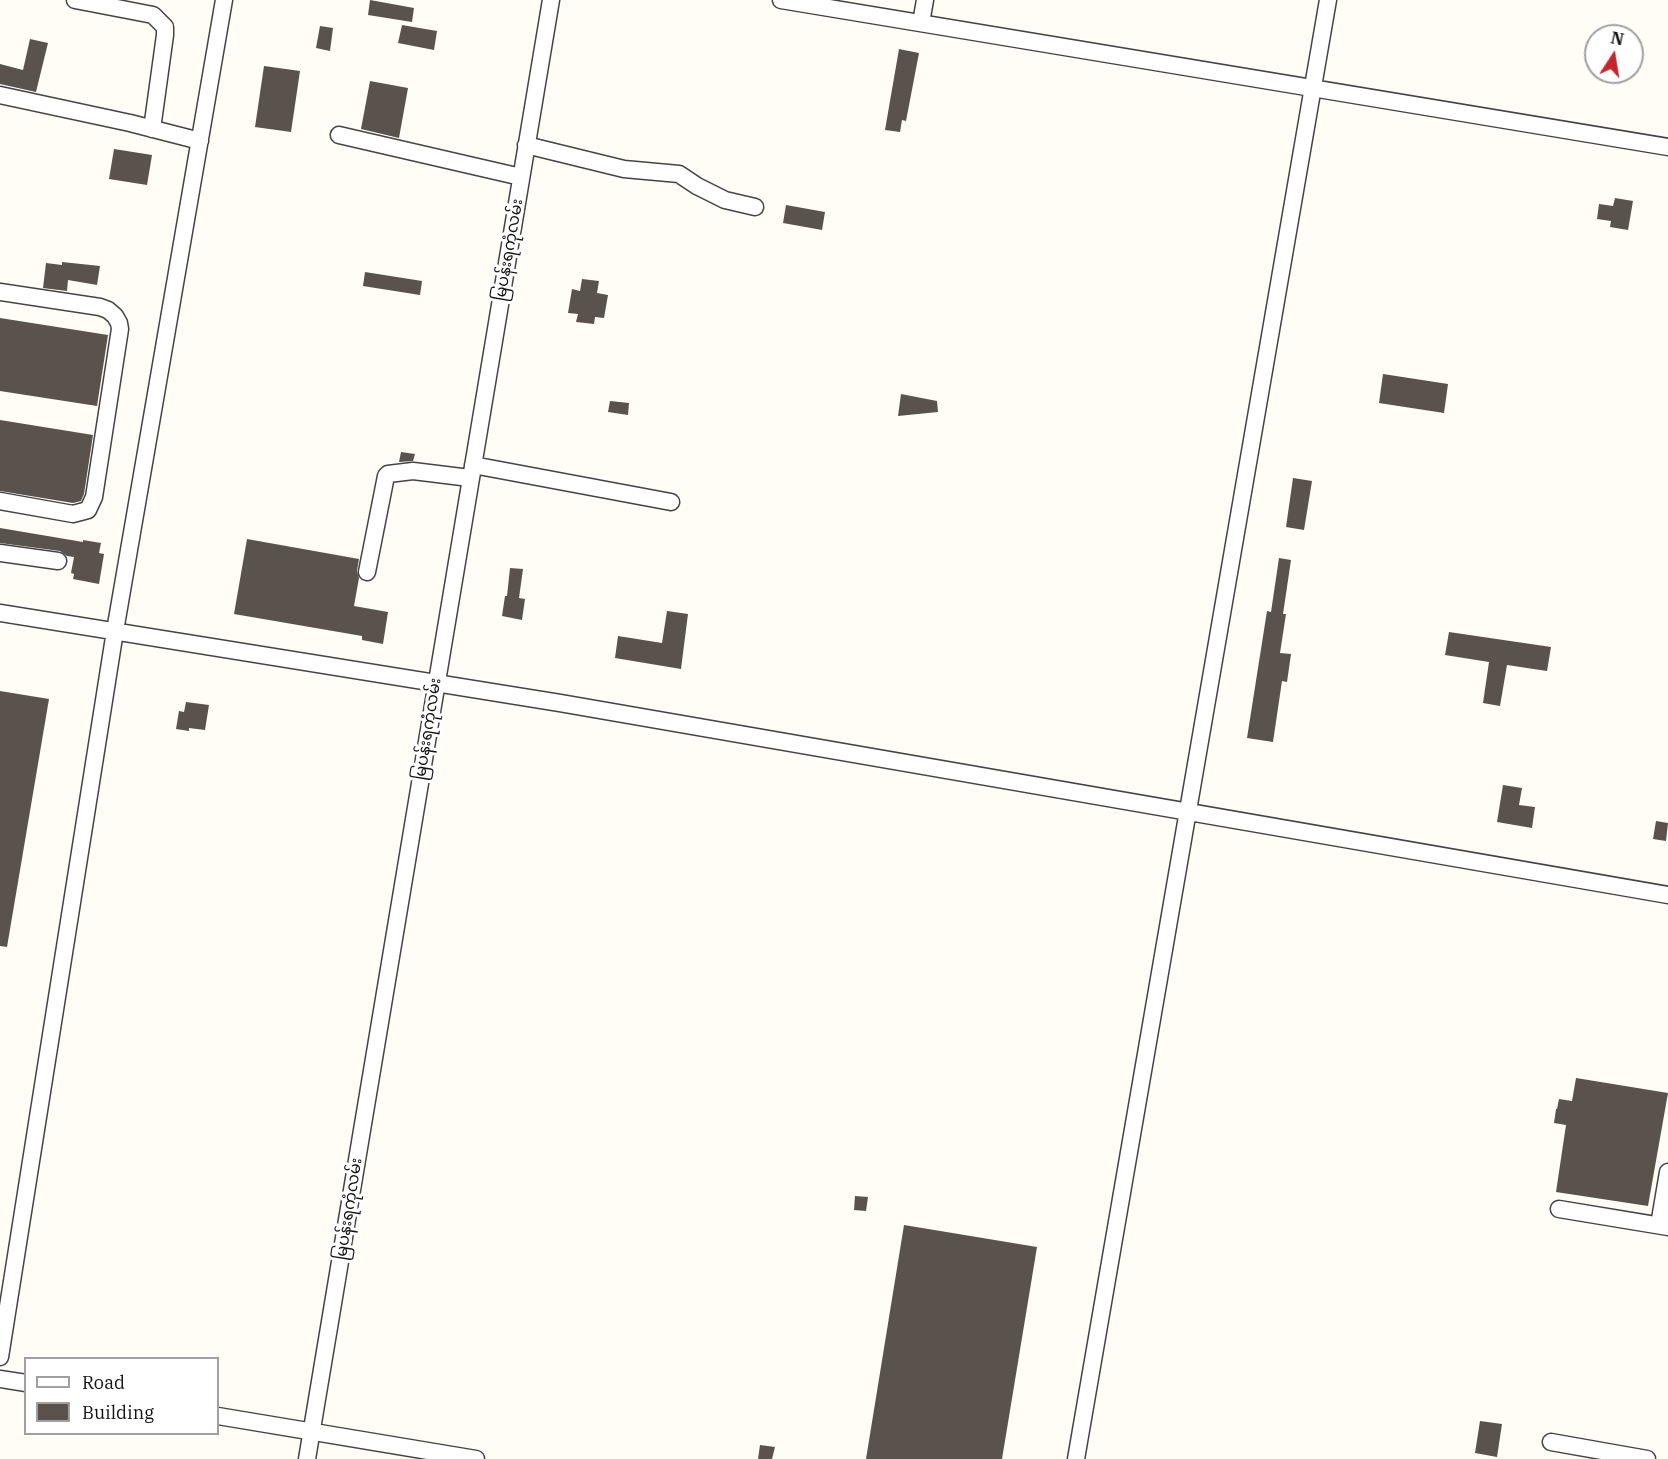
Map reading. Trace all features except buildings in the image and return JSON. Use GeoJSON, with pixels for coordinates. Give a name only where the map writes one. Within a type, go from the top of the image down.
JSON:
{"type":"FeatureCollection","features":[{"type":"Feature","properties":{"kind":"street"},"geometry":{"type":"LineString","coordinates":[[75,0],[153,15],[165,27],[152,129]]}},
{"type":"Feature","properties":{"kind":"street"},"geometry":{"type":"LineString","coordinates":[[0,1357],[115,631],[224,0]]}},
{"type":"Feature","properties":{"kind":"street","name":"မြပန်းရကုံလမ်း"},"geometry":{"type":"LineString","coordinates":[[307,1459],[551,0]]}},
{"type":"Feature","properties":{"kind":"street"},"geometry":{"type":"LineString","coordinates":[[781,0],[1668,147]]}},
{"type":"Feature","properties":{"kind":"street"},"geometry":{"type":"LineString","coordinates":[[921,23],[925,0]]}},
{"type":"Feature","properties":{"kind":"street"},"geometry":{"type":"LineString","coordinates":[[1076,1459],[1329,0]]}},
{"type":"Feature","properties":{"kind":"street"},"geometry":{"type":"LineString","coordinates":[[0,95],[200,141]]}},
{"type":"Feature","properties":{"kind":"street"},"geometry":{"type":"LineString","coordinates":[[339,135],[521,177]]}},
{"type":"Feature","properties":{"kind":"street"},"geometry":{"type":"LineString","coordinates":[[526,145],[624,169],[679,174],[725,200],[755,207]]}},
{"type":"Feature","properties":{"kind":"street"},"geometry":{"type":"LineString","coordinates":[[0,292],[100,307],[115,316],[120,329],[94,497],[88,510],[73,514],[0,501]]}},
{"type":"Feature","properties":{"kind":"street"},"geometry":{"type":"LineString","coordinates":[[367,572],[388,474],[412,471],[472,471],[671,502]]}},
{"type":"Feature","properties":{"kind":"street"},"geometry":{"type":"LineString","coordinates":[[0,553],[58,561]]}},
{"type":"Feature","properties":{"kind":"street"},"geometry":{"type":"LineString","coordinates":[[0,613],[436,683],[1668,895]]}},
{"type":"Feature","properties":{"kind":"street"},"geometry":{"type":"LineString","coordinates":[[1559,1209],[1664,1226],[1668,1172]]}},
{"type":"Feature","properties":{"kind":"street"},"geometry":{"type":"LineString","coordinates":[[0,1379],[24,1383]]}},
{"type":"Feature","properties":{"kind":"street"},"geometry":{"type":"LineString","coordinates":[[219,1416],[476,1459]]}},
{"type":"Feature","properties":{"kind":"street"},"geometry":{"type":"LineString","coordinates":[[1551,1442],[1647,1459]]}}]}
